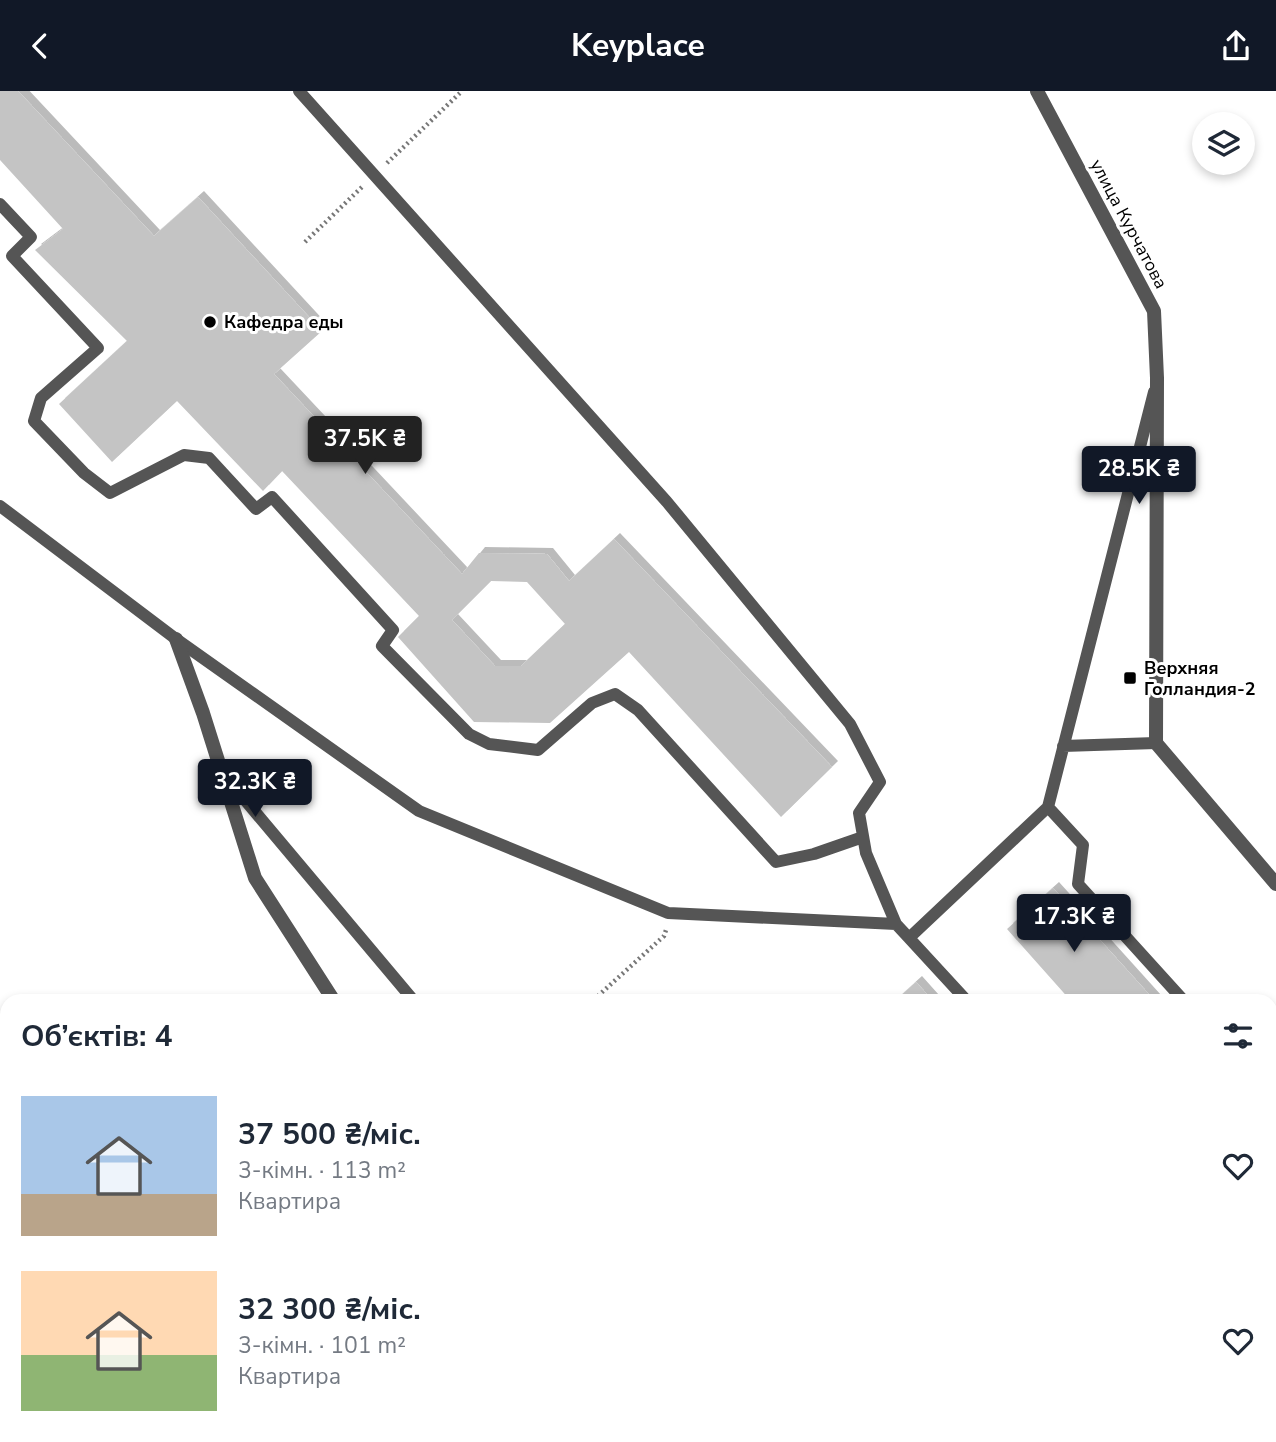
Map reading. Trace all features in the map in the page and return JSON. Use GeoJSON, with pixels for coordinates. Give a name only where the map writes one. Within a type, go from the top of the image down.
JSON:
{"type":"FeatureCollection","features":[{"type":"Feature","properties":{"kind":"street","name":"улица Курчатова"},"geometry":{"type":"LineString","coordinates":[[1037,91],[1154,311],[1157,378],[1156,743]]}},
{"type":"Feature","properties":{"kind":"street"},"geometry":{"type":"LineString","coordinates":[[176,639],[255,878],[330,994]]}},
{"type":"Feature","properties":{"kind":"street"},"geometry":{"type":"LineString","coordinates":[[1156,743],[1276,884]]}},
{"type":"Feature","properties":{"kind":"lane"},"geometry":{"type":"LineString","coordinates":[[299,91],[667,502],[850,724],[880,782],[859,813],[866,853],[896,925],[961,994]]}},
{"type":"Feature","properties":{"kind":"lane"},"geometry":{"type":"LineString","coordinates":[[0,204],[31,237],[12,256],[98,348],[41,398],[34,422],[84,473],[110,493],[184,455],[209,458],[256,509],[272,497],[393,630],[382,646],[469,734],[489,744],[538,750],[592,703],[615,694],[638,710],[776,862],[814,854],[863,837]]}},
{"type":"Feature","properties":{"kind":"lane"},"geometry":{"type":"LineString","coordinates":[[909,938],[1048,807],[1157,378]]}},
{"type":"Feature","properties":{"kind":"lane"},"geometry":{"type":"LineString","coordinates":[[0,506],[176,639],[419,811],[668,913],[896,925]]}},
{"type":"Feature","properties":{"kind":"lane"},"geometry":{"type":"LineString","coordinates":[[1063,746],[1156,743]]}},
{"type":"Feature","properties":{"kind":"lane"},"geometry":{"type":"LineString","coordinates":[[222,772],[408,994]]}},
{"type":"Feature","properties":{"kind":"lane"},"geometry":{"type":"LineString","coordinates":[[1048,807],[1083,845],[1078,884],[1178,994]]}},
{"type":"Feature","properties":{"kind":"path"},"geometry":{"type":"LineString","coordinates":[[600,994],[663,936],[675,913]]}},
{"type":"Feature","properties":{"kind":"building"},"geometry":{"type":"Polygon","coordinates":[[[0,91],[18,91],[154,236],[198,197],[322,331],[274,374],[462,574],[479,553],[547,554],[569,581],[614,539],[832,767],[781,817],[629,652],[550,723],[474,722],[398,637],[419,616],[282,471],[263,491],[177,401],[112,462],[59,404],[127,341],[35,250],[63,229],[0,160],[0,91]],[[491,581],[452,620],[495,666],[521,666],[565,624],[527,582],[491,581]]]}},
{"type":"Feature","properties":{"kind":"building"},"geometry":{"type":"Polygon","coordinates":[[[1053,888],[1149,994],[1065,994],[1007,929],[1053,888]]]}},
{"type":"Feature","properties":{"kind":"building"},"geometry":{"type":"Polygon","coordinates":[[[916,982],[927,994],[903,994],[916,982]]]}},
{"type":"Feature","properties":{"kind":"place","name":"Кафедра еды"},"geometry":{"type":"Point","coordinates":[210,322]}},
{"type":"Feature","properties":{"kind":"place","name":"Верхняя Голландия-2"},"geometry":{"type":"Point","coordinates":[1130,678]}}]}
